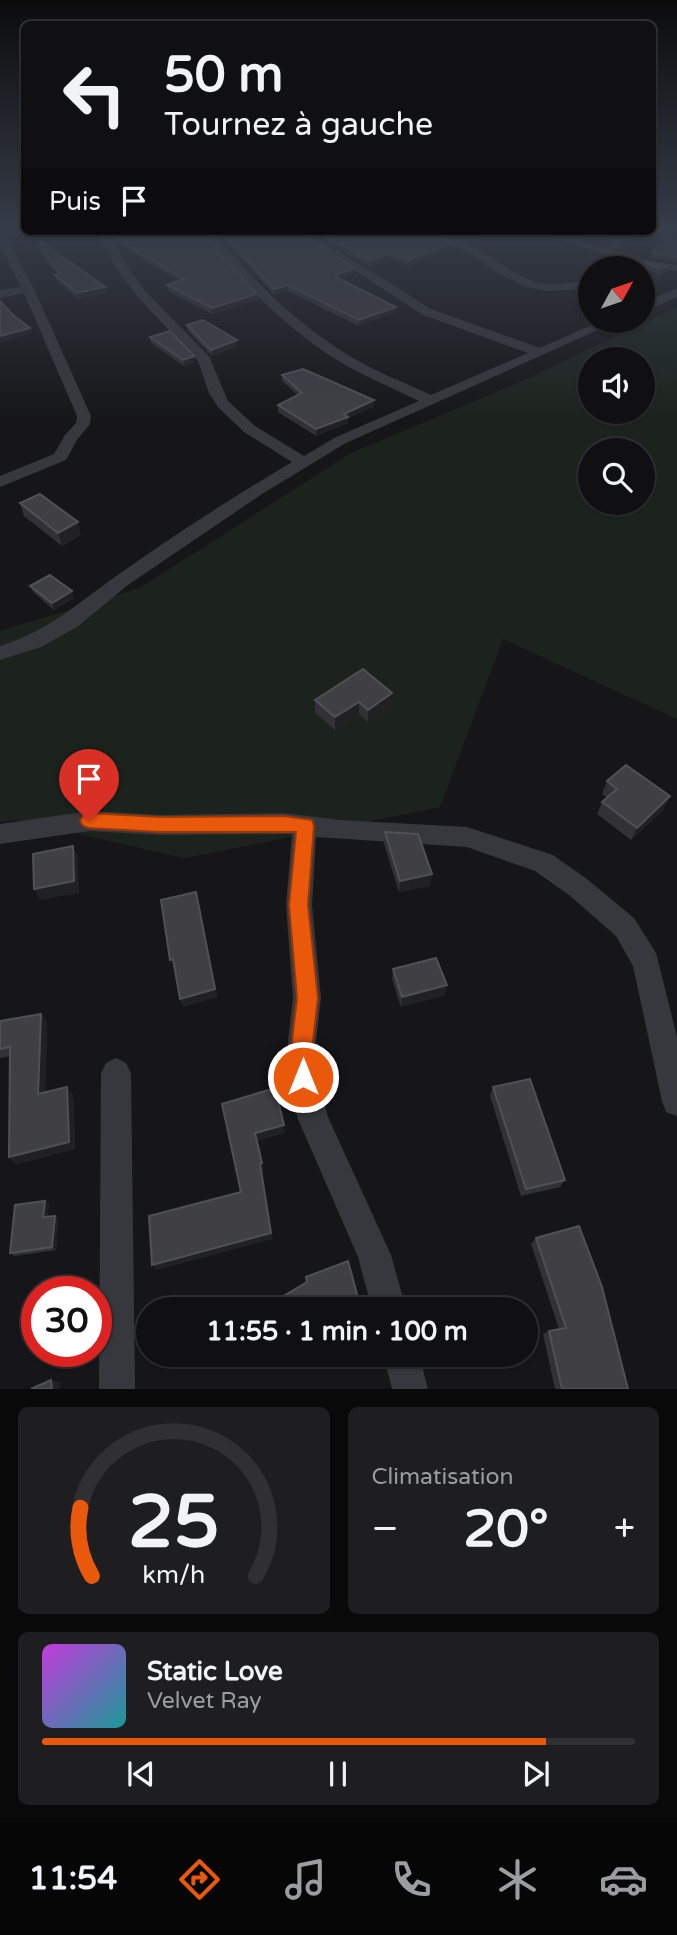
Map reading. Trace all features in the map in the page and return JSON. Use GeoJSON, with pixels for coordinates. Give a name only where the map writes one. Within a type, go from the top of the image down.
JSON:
{"type":"FeatureCollection","features":[{"type":"Feature","properties":{"kind":"street"},"geometry":{"type":"LineString","coordinates":[[0,294],[18,291]]}},
{"type":"Feature","properties":{"kind":"street"},"geometry":{"type":"LineString","coordinates":[[0,482],[60,457],[70,438],[83,424],[84,416],[29,291]]}},
{"type":"Feature","properties":{"kind":"street"},"geometry":{"type":"LineString","coordinates":[[140,291],[158,313],[204,359],[223,405],[271,443],[303,462]]}},
{"type":"Feature","properties":{"kind":"street"},"geometry":{"type":"LineString","coordinates":[[262,291],[328,348],[364,370],[429,400]]}},
{"type":"Feature","properties":{"kind":"street"},"geometry":{"type":"LineString","coordinates":[[394,291],[427,312],[539,352]]}},
{"type":"Feature","properties":{"kind":"street"},"geometry":{"type":"LineString","coordinates":[[655,302],[677,292]]}},
{"type":"Feature","properties":{"kind":"street"},"geometry":{"type":"LineString","coordinates":[[0,653],[34,642],[71,622],[121,581],[341,440],[587,333]]}},
{"type":"Feature","properties":{"kind":"street"},"geometry":{"type":"LineString","coordinates":[[0,834],[89,821],[160,825],[284,823],[467,837],[544,863],[578,887],[625,927],[646,962],[677,1101]]}},
{"type":"Feature","properties":{"kind":"street"},"geometry":{"type":"LineString","coordinates":[[305,826],[299,905],[307,998],[302,1041],[303,1077],[313,1119],[374,1255],[386,1297]]}},
{"type":"Feature","properties":{"kind":"street"},"geometry":{"type":"LineString","coordinates":[[116,1073],[117,1389]]}},
{"type":"Feature","properties":{"kind":"street"},"geometry":{"type":"LineString","coordinates":[[404,1367],[410,1389]]}},
{"type":"Feature","properties":{"kind":"shaded area"},"geometry":{"type":"Polygon","coordinates":[[[677,307],[677,719],[503,639],[440,807],[185,858],[16,820],[0,822],[0,631],[140,588],[351,453],[518,383],[578,354],[578,424],[655,424],[655,347],[593,347],[623,333],[655,333],[655,318],[677,307]]]}},
{"type":"Feature","properties":{"kind":"building"},"geometry":{"type":"Polygon","coordinates":[[[178,291],[254,291],[257,294],[212,308],[178,291]]]}},
{"type":"Feature","properties":{"kind":"building"},"geometry":{"type":"Polygon","coordinates":[[[300,291],[364,291],[396,307],[359,320],[300,291]]]}},
{"type":"Feature","properties":{"kind":"building"},"geometry":{"type":"Polygon","coordinates":[[[0,301],[13,315],[30,328],[0,336],[0,301]]]}},
{"type":"Feature","properties":{"kind":"building"},"geometry":{"type":"Polygon","coordinates":[[[203,320],[237,340],[211,350],[187,325],[203,320]]]}},
{"type":"Feature","properties":{"kind":"building"},"geometry":{"type":"Polygon","coordinates":[[[170,331],[194,356],[183,360],[150,337],[170,331]]]}},
{"type":"Feature","properties":{"kind":"building"},"geometry":{"type":"Polygon","coordinates":[[[303,369],[374,400],[344,414],[348,417],[316,429],[278,405],[302,393],[282,375],[303,369]]]}},
{"type":"Feature","properties":{"kind":"building"},"geometry":{"type":"Polygon","coordinates":[[[40,494],[78,522],[58,533],[20,503],[40,494]]]}},
{"type":"Feature","properties":{"kind":"building"},"geometry":{"type":"Polygon","coordinates":[[[50,575],[72,591],[52,603],[30,586],[50,575]]]}},
{"type":"Feature","properties":{"kind":"building"},"geometry":{"type":"Polygon","coordinates":[[[363,669],[392,693],[368,710],[359,702],[335,717],[315,700],[363,669]]]}},
{"type":"Feature","properties":{"kind":"building"},"geometry":{"type":"Polygon","coordinates":[[[626,765],[670,796],[637,828],[602,802],[617,789],[607,781],[626,765]]]}},
{"type":"Feature","properties":{"kind":"building"},"geometry":{"type":"Polygon","coordinates":[[[385,832],[418,834],[432,874],[400,881],[385,832]]]}},
{"type":"Feature","properties":{"kind":"building"},"geometry":{"type":"Polygon","coordinates":[[[73,846],[74,881],[34,889],[33,854],[73,846]]]}},
{"type":"Feature","properties":{"kind":"building"},"geometry":{"type":"Polygon","coordinates":[[[196,892],[215,989],[180,999],[173,959],[170,960],[161,900],[196,892]]]}},
{"type":"Feature","properties":{"kind":"building"},"geometry":{"type":"Polygon","coordinates":[[[436,958],[447,985],[402,997],[393,969],[436,958]]]}},
{"type":"Feature","properties":{"kind":"building"},"geometry":{"type":"Polygon","coordinates":[[[41,1014],[38,1094],[67,1087],[69,1142],[9,1157],[10,1047],[0,1049],[0,1021],[41,1014]]]}},
{"type":"Feature","properties":{"kind":"building"},"geometry":{"type":"Polygon","coordinates":[[[530,1079],[565,1180],[526,1189],[493,1087],[530,1079]]]}},
{"type":"Feature","properties":{"kind":"building"},"geometry":{"type":"Polygon","coordinates":[[[275,1088],[284,1125],[255,1133],[262,1163],[260,1164],[271,1233],[152,1265],[149,1216],[241,1192],[222,1104],[275,1088]]]}},
{"type":"Feature","properties":{"kind":"building"},"geometry":{"type":"Polygon","coordinates":[[[45,1201],[43,1217],[55,1216],[52,1247],[10,1253],[15,1205],[45,1201]]]}},
{"type":"Feature","properties":{"kind":"building"},"geometry":{"type":"Polygon","coordinates":[[[579,1226],[602,1287],[628,1389],[562,1389],[549,1331],[566,1328],[536,1238],[579,1226]]]}},
{"type":"Feature","properties":{"kind":"building"},"geometry":{"type":"Polygon","coordinates":[[[348,1261],[358,1297],[282,1297],[307,1282],[306,1277],[348,1261]]]}},
{"type":"Feature","properties":{"kind":"building"},"geometry":{"type":"Polygon","coordinates":[[[51,1380],[52,1389],[31,1389],[51,1380]]]}},
{"type":"Feature","properties":{"kind":"route"},"geometry":{"type":"LineString","coordinates":[[89,821],[160,825],[284,823],[305,826],[299,905],[307,998],[302,1041],[303,1077]]}}]}
